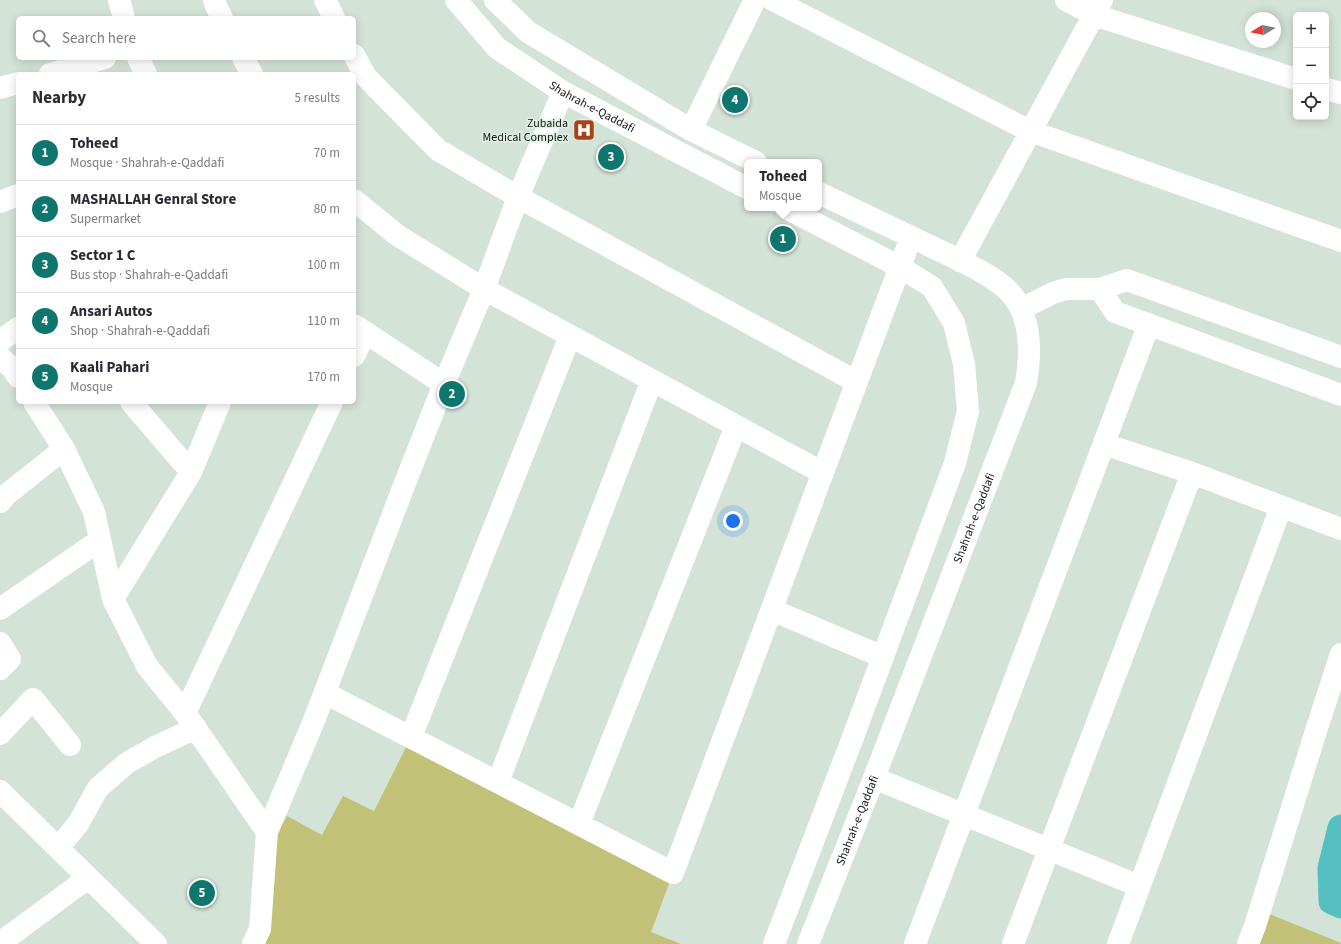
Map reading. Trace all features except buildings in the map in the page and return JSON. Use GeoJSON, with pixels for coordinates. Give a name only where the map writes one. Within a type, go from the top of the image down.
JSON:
{"type":"FeatureCollection","features":[{"type":"Feature","properties":{"kind":"street"},"geometry":{"type":"LineString","coordinates":[[119,0],[123,16]]}},
{"type":"Feature","properties":{"kind":"street"},"geometry":{"type":"LineString","coordinates":[[214,0],[221,16]]}},
{"type":"Feature","properties":{"kind":"street"},"geometry":{"type":"LineString","coordinates":[[325,0],[333,16]]}},
{"type":"Feature","properties":{"kind":"street","name":"Shahrah-e-Qaddafi"},"geometry":{"type":"LineString","coordinates":[[456,0],[497,48],[563,92],[744,186]]}},
{"type":"Feature","properties":{"kind":"street"},"geometry":{"type":"LineString","coordinates":[[691,130],[755,0]]}},
{"type":"Feature","properties":{"kind":"street"},"geometry":{"type":"LineString","coordinates":[[773,0],[1030,132],[1341,241]]}},
{"type":"Feature","properties":{"kind":"street"},"geometry":{"type":"LineString","coordinates":[[1066,0],[1098,7],[1293,78]]}},
{"type":"Feature","properties":{"kind":"street"},"geometry":{"type":"LineString","coordinates":[[482,31],[500,5],[528,32],[691,130],[750,159]]}},
{"type":"Feature","properties":{"kind":"street"},"geometry":{"type":"LineString","coordinates":[[960,260],[1098,7]]}},
{"type":"Feature","properties":{"kind":"street"},"geometry":{"type":"LineString","coordinates":[[356,58],[366,77],[438,150],[518,197],[857,382]]}},
{"type":"Feature","properties":{"kind":"street"},"geometry":{"type":"LineString","coordinates":[[57,72],[99,60]]}},
{"type":"Feature","properties":{"kind":"street"},"geometry":{"type":"LineString","coordinates":[[139,60],[145,72]]}},
{"type":"Feature","properties":{"kind":"street"},"geometry":{"type":"LineString","coordinates":[[244,60],[251,72]]}},
{"type":"Feature","properties":{"kind":"street"},"geometry":{"type":"LineString","coordinates":[[0,88],[16,84]]}},
{"type":"Feature","properties":{"kind":"street"},"geometry":{"type":"LineString","coordinates":[[1329,89],[1341,93]]}},
{"type":"Feature","properties":{"kind":"street"},"geometry":{"type":"LineString","coordinates":[[253,944],[260,929],[267,832],[325,693],[444,384],[484,289],[518,197],[563,92]]}},
{"type":"Feature","properties":{"kind":"street","name":"Shahrah-e-Qaddafi"},"geometry":{"type":"LineString","coordinates":[[808,944],[874,778],[1026,383],[1030,363],[1030,348],[1027,330],[1021,309],[1013,296],[1004,286],[960,260],[822,194]]}},
{"type":"Feature","properties":{"kind":"street"},"geometry":{"type":"LineString","coordinates":[[0,202],[16,196]]}},
{"type":"Feature","properties":{"kind":"street"},"geometry":{"type":"LineString","coordinates":[[356,202],[397,235],[484,289],[823,473]]}},
{"type":"Feature","properties":{"kind":"street"},"geometry":{"type":"LineString","coordinates":[[774,944],[955,463],[968,411],[964,364],[954,322],[932,287],[900,267],[792,211]]}},
{"type":"Feature","properties":{"kind":"street"},"geometry":{"type":"LineString","coordinates":[[325,693],[673,873],[911,237]]}},
{"type":"Feature","properties":{"kind":"street"},"geometry":{"type":"LineString","coordinates":[[1021,309],[1053,292],[1066,289],[1100,289],[1127,280],[1341,356]]}},
{"type":"Feature","properties":{"kind":"street"},"geometry":{"type":"LineString","coordinates":[[1100,289],[1115,312],[1341,395]]}},
{"type":"Feature","properties":{"kind":"street"},"geometry":{"type":"LineString","coordinates":[[914,944],[1149,324]]}},
{"type":"Feature","properties":{"kind":"street"},"geometry":{"type":"LineString","coordinates":[[0,341],[16,329]]}},
{"type":"Feature","properties":{"kind":"street"},"geometry":{"type":"LineString","coordinates":[[356,347],[360,329],[444,384]]}},
{"type":"Feature","properties":{"kind":"street"},"geometry":{"type":"LineString","coordinates":[[411,737],[570,336]]}},
{"type":"Feature","properties":{"kind":"street"},"geometry":{"type":"LineString","coordinates":[[498,782],[652,380]]}},
{"type":"Feature","properties":{"kind":"street"},"geometry":{"type":"LineString","coordinates":[[35,404],[64,449],[94,512],[113,599],[147,666],[190,721],[267,832]]}},
{"type":"Feature","properties":{"kind":"street"},"geometry":{"type":"LineString","coordinates":[[133,404],[191,472]]}},
{"type":"Feature","properties":{"kind":"street"},"geometry":{"type":"LineString","coordinates":[[113,599],[191,472],[219,404]]}},
{"type":"Feature","properties":{"kind":"street"},"geometry":{"type":"LineString","coordinates":[[58,848],[78,824],[98,788],[127,763],[156,747],[190,721],[331,404]]}},
{"type":"Feature","properties":{"kind":"street"},"geometry":{"type":"LineString","coordinates":[[579,824],[736,426]]}},
{"type":"Feature","properties":{"kind":"street"},"geometry":{"type":"LineString","coordinates":[[1104,444],[1192,473],[1341,529]]}},
{"type":"Feature","properties":{"kind":"street"},"geometry":{"type":"LineString","coordinates":[[0,502],[6,495],[64,449]]}},
{"type":"Feature","properties":{"kind":"street"},"geometry":{"type":"LineString","coordinates":[[1013,944],[1192,473]]}},
{"type":"Feature","properties":{"kind":"street"},"geometry":{"type":"LineString","coordinates":[[1118,944],[1281,507]]}},
{"type":"Feature","properties":{"kind":"street"},"geometry":{"type":"LineString","coordinates":[[0,608],[100,540]]}},
{"type":"Feature","properties":{"kind":"street"},"geometry":{"type":"LineString","coordinates":[[772,610],[883,657]]}},
{"type":"Feature","properties":{"kind":"street"},"geometry":{"type":"LineString","coordinates":[[0,643],[10,659],[0,669]]}},
{"type":"Feature","properties":{"kind":"street"},"geometry":{"type":"LineString","coordinates":[[1248,944],[1341,654]]}},
{"type":"Feature","properties":{"kind":"street"},"geometry":{"type":"LineString","coordinates":[[0,734],[33,699],[70,745]]}},
{"type":"Feature","properties":{"kind":"street"},"geometry":{"type":"LineString","coordinates":[[874,778],[1139,886]]}},
{"type":"Feature","properties":{"kind":"street"},"geometry":{"type":"LineString","coordinates":[[0,791],[156,944]]}},
{"type":"Feature","properties":{"kind":"street"},"geometry":{"type":"LineString","coordinates":[[4,940],[88,878]]}},
{"type":"Feature","properties":{"kind":"shaded area"},"geometry":{"type":"Polygon","coordinates":[[[411,737],[673,873],[651,932],[681,944],[264,944],[277,834],[287,816],[322,835],[343,796],[374,811],[411,737]]]}},
{"type":"Feature","properties":{"kind":"shaded area"},"geometry":{"type":"Polygon","coordinates":[[[1267,913],[1341,943],[1341,944],[1254,944],[1267,913]]]}},
{"type":"Feature","properties":{"kind":"waterway"},"geometry":{"type":"LineString","coordinates":[[1341,828],[1331,868],[1332,901],[1341,905]]}},
{"type":"Feature","properties":{"kind":"place","name":"Ansari Autos"},"geometry":{"type":"Point","coordinates":[735,100]}},
{"type":"Feature","properties":{"kind":"place","name":"Zubaida Medical Complex"},"geometry":{"type":"Point","coordinates":[584,130]}},
{"type":"Feature","properties":{"kind":"place","name":"Sector 1 C"},"geometry":{"type":"Point","coordinates":[611,157]}},
{"type":"Feature","properties":{"kind":"place","name":"Toheed"},"geometry":{"type":"Point","coordinates":[783,239]}},
{"type":"Feature","properties":{"kind":"place","name":"MASHALLAH Genral Store"},"geometry":{"type":"Point","coordinates":[452,394]}},
{"type":"Feature","properties":{"kind":"place","name":"Kaali Pahari"},"geometry":{"type":"Point","coordinates":[202,893]}}]}
